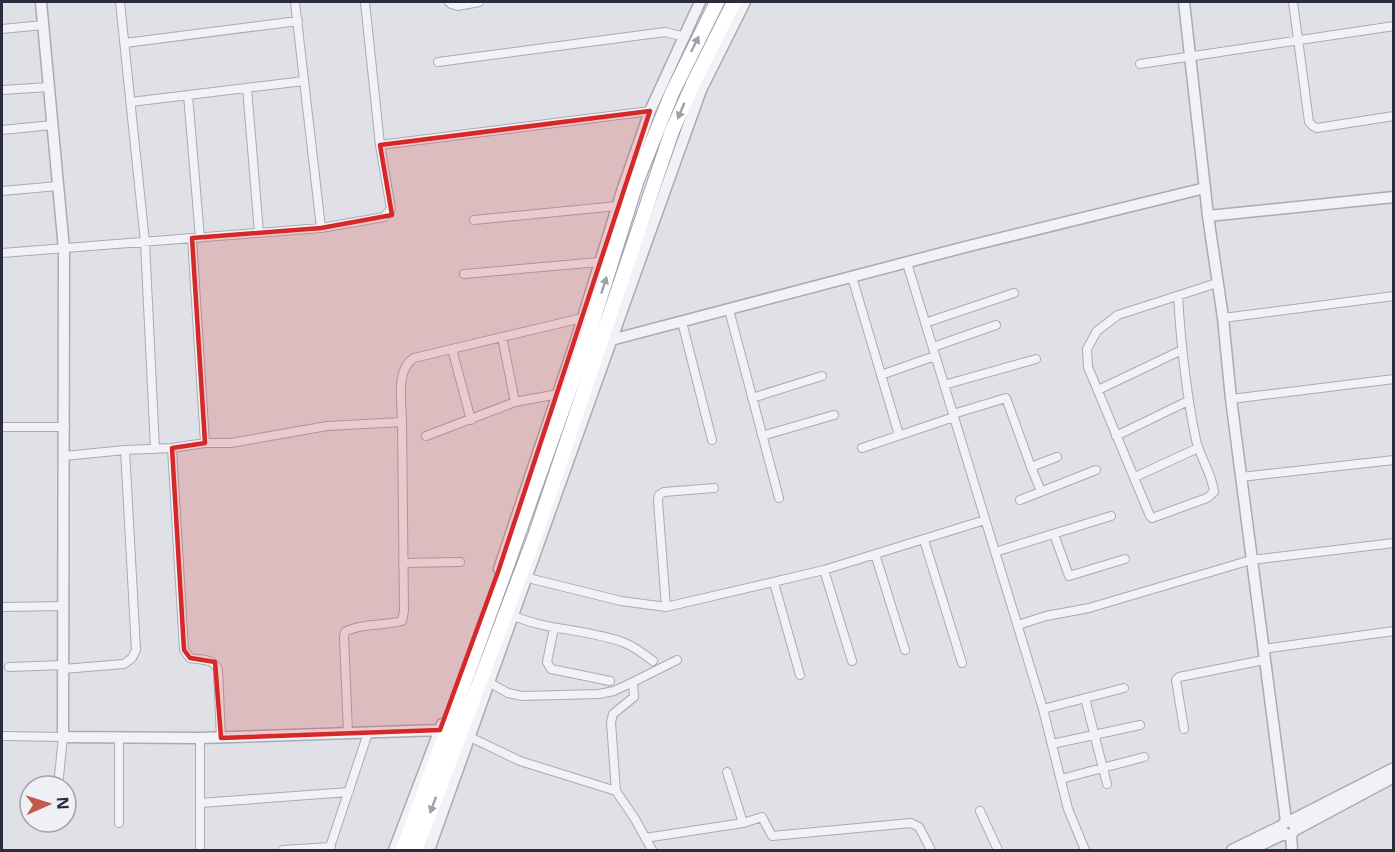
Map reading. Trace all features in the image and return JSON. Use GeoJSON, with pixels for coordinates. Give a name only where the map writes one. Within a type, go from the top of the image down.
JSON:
{"type":"FeatureCollection","features":[{"type":"Feature","properties":{"kind":"main road"},"geometry":{"type":"LineString","coordinates":[[416,850],[443,757],[581,357],[637,180],[672,93],[717,2]]}},
{"type":"Feature","properties":{"kind":"main road"},"geometry":{"type":"LineString","coordinates":[[403,850],[535,536],[672,131],[734,2]]}},
{"type":"Feature","properties":{"kind":"street"},"geometry":{"type":"LineString","coordinates":[[40,2],[64,249],[63,736],[59,774]]}},
{"type":"Feature","properties":{"kind":"street"},"geometry":{"type":"LineString","coordinates":[[120,2],[145,242],[155,449]]}},
{"type":"Feature","properties":{"kind":"street"},"geometry":{"type":"LineString","coordinates":[[295,2],[321,228]]}},
{"type":"Feature","properties":{"kind":"street"},"geometry":{"type":"LineString","coordinates":[[2,252],[321,228],[384,217],[391,209],[380,145],[365,2]]}},
{"type":"Feature","properties":{"kind":"street"},"geometry":{"type":"LineString","coordinates":[[449,2],[458,6],[479,2]]}},
{"type":"Feature","properties":{"kind":"street"},"geometry":{"type":"LineString","coordinates":[[394,850],[498,572],[650,111],[700,2]]}},
{"type":"Feature","properties":{"kind":"street"},"geometry":{"type":"LineString","coordinates":[[429,850],[701,90],[746,2]]}},
{"type":"Feature","properties":{"kind":"street"},"geometry":{"type":"LineString","coordinates":[[1184,2],[1251,560],[1292,850]]}},
{"type":"Feature","properties":{"kind":"street"},"geometry":{"type":"LineString","coordinates":[[1293,2],[1309,122],[1317,128],[1394,116]]}},
{"type":"Feature","properties":{"kind":"street"},"geometry":{"type":"LineString","coordinates":[[125,44],[298,21]]}},
{"type":"Feature","properties":{"kind":"street"},"geometry":{"type":"LineString","coordinates":[[2,29],[43,25]]}},
{"type":"Feature","properties":{"kind":"street"},"geometry":{"type":"LineString","coordinates":[[1140,64],[1394,26]]}},
{"type":"Feature","properties":{"kind":"street"},"geometry":{"type":"LineString","coordinates":[[438,62],[665,32],[685,37]]}},
{"type":"Feature","properties":{"kind":"street"},"geometry":{"type":"LineString","coordinates":[[131,102],[304,81]]}},
{"type":"Feature","properties":{"kind":"street"},"geometry":{"type":"LineString","coordinates":[[2,90],[49,87]]}},
{"type":"Feature","properties":{"kind":"street"},"geometry":{"type":"LineString","coordinates":[[247,88],[259,233]]}},
{"type":"Feature","properties":{"kind":"street"},"geometry":{"type":"LineString","coordinates":[[188,95],[205,443]]}},
{"type":"Feature","properties":{"kind":"street"},"geometry":{"type":"LineString","coordinates":[[380,145],[650,111]]}},
{"type":"Feature","properties":{"kind":"street"},"geometry":{"type":"LineString","coordinates":[[2,130],[52,125]]}},
{"type":"Feature","properties":{"kind":"street"},"geometry":{"type":"LineString","coordinates":[[2,191],[58,186]]}},
{"type":"Feature","properties":{"kind":"street"},"geometry":{"type":"LineString","coordinates":[[611,340],[907,262],[1205,188]]}},
{"type":"Feature","properties":{"kind":"street"},"geometry":{"type":"LineString","coordinates":[[1208,216],[1394,197]]}},
{"type":"Feature","properties":{"kind":"street"},"geometry":{"type":"LineString","coordinates":[[474,220],[617,206]]}},
{"type":"Feature","properties":{"kind":"street"},"geometry":{"type":"LineString","coordinates":[[464,274],[599,262]]}},
{"type":"Feature","properties":{"kind":"street"},"geometry":{"type":"LineString","coordinates":[[907,262],[1043,710],[1068,809],[1085,850]]}},
{"type":"Feature","properties":{"kind":"street"},"geometry":{"type":"LineString","coordinates":[[852,277],[899,435]]}},
{"type":"Feature","properties":{"kind":"street"},"geometry":{"type":"LineString","coordinates":[[1178,296],[1188,401],[1198,448],[1213,482],[1214,492],[1207,498],[1152,518],[1088,367],[1087,348],[1097,331],[1118,315],[1217,283]]}},
{"type":"Feature","properties":{"kind":"street"},"geometry":{"type":"LineString","coordinates":[[925,323],[1014,293]]}},
{"type":"Feature","properties":{"kind":"street"},"geometry":{"type":"LineString","coordinates":[[1223,318],[1394,296]]}},
{"type":"Feature","properties":{"kind":"street"},"geometry":{"type":"LineString","coordinates":[[729,310],[779,498]]}},
{"type":"Feature","properties":{"kind":"street"},"geometry":{"type":"LineString","coordinates":[[348,733],[345,632],[351,629],[390,625],[402,621],[404,611],[402,374],[406,363],[414,358],[582,318]]}},
{"type":"Feature","properties":{"kind":"street"},"geometry":{"type":"LineString","coordinates":[[682,322],[712,440]]}},
{"type":"Feature","properties":{"kind":"street"},"geometry":{"type":"LineString","coordinates":[[881,375],[996,326]]}},
{"type":"Feature","properties":{"kind":"street"},"geometry":{"type":"LineString","coordinates":[[502,337],[515,402]]}},
{"type":"Feature","properties":{"kind":"street"},"geometry":{"type":"LineString","coordinates":[[452,349],[471,420]]}},
{"type":"Feature","properties":{"kind":"street"},"geometry":{"type":"LineString","coordinates":[[1098,390],[1182,350]]}},
{"type":"Feature","properties":{"kind":"street"},"geometry":{"type":"LineString","coordinates":[[944,385],[1036,359]]}},
{"type":"Feature","properties":{"kind":"street"},"geometry":{"type":"LineString","coordinates":[[752,398],[822,376]]}},
{"type":"Feature","properties":{"kind":"street"},"geometry":{"type":"LineString","coordinates":[[1231,399],[1394,379]]}},
{"type":"Feature","properties":{"kind":"street"},"geometry":{"type":"LineString","coordinates":[[426,436],[515,402],[558,394]]}},
{"type":"Feature","properties":{"kind":"street"},"geometry":{"type":"LineString","coordinates":[[862,448],[1006,398],[1041,491]]}},
{"type":"Feature","properties":{"kind":"street"},"geometry":{"type":"LineString","coordinates":[[1116,436],[1188,401]]}},
{"type":"Feature","properties":{"kind":"street"},"geometry":{"type":"LineString","coordinates":[[762,436],[834,415]]}},
{"type":"Feature","properties":{"kind":"street"},"geometry":{"type":"LineString","coordinates":[[64,456],[172,448],[205,443],[231,443],[327,426],[402,422]]}},
{"type":"Feature","properties":{"kind":"street"},"geometry":{"type":"LineString","coordinates":[[2,427],[65,427]]}},
{"type":"Feature","properties":{"kind":"street"},"geometry":{"type":"LineString","coordinates":[[172,448],[184,650],[190,658],[212,661],[216,665],[221,738]]}},
{"type":"Feature","properties":{"kind":"street"},"geometry":{"type":"LineString","coordinates":[[1135,477],[1198,448]]}},
{"type":"Feature","properties":{"kind":"street"},"geometry":{"type":"LineString","coordinates":[[9,667],[124,664],[132,658],[136,650],[125,450]]}},
{"type":"Feature","properties":{"kind":"street"},"geometry":{"type":"LineString","coordinates":[[1031,467],[1057,457]]}},
{"type":"Feature","properties":{"kind":"street"},"geometry":{"type":"LineString","coordinates":[[1241,477],[1394,460]]}},
{"type":"Feature","properties":{"kind":"street"},"geometry":{"type":"LineString","coordinates":[[1020,500],[1096,470]]}},
{"type":"Feature","properties":{"kind":"street"},"geometry":{"type":"LineString","coordinates":[[666,607],[659,495],[663,492],[714,488]]}},
{"type":"Feature","properties":{"kind":"street"},"geometry":{"type":"LineString","coordinates":[[995,552],[1111,516]]}},
{"type":"Feature","properties":{"kind":"street"},"geometry":{"type":"LineString","coordinates":[[528,578],[621,602],[666,607],[824,570],[985,520]]}},
{"type":"Feature","properties":{"kind":"street"},"geometry":{"type":"LineString","coordinates":[[1054,534],[1070,576],[1125,559]]}},
{"type":"Feature","properties":{"kind":"street"},"geometry":{"type":"LineString","coordinates":[[924,540],[962,663]]}},
{"type":"Feature","properties":{"kind":"street"},"geometry":{"type":"LineString","coordinates":[[1018,626],[1046,616],[1089,608],[1251,560],[1394,543]]}},
{"type":"Feature","properties":{"kind":"street"},"geometry":{"type":"LineString","coordinates":[[875,554],[905,650]]}},
{"type":"Feature","properties":{"kind":"street"},"geometry":{"type":"LineString","coordinates":[[403,563],[460,562]]}},
{"type":"Feature","properties":{"kind":"street"},"geometry":{"type":"LineString","coordinates":[[824,570],[852,661]]}},
{"type":"Feature","properties":{"kind":"street"},"geometry":{"type":"LineString","coordinates":[[774,583],[800,675]]}},
{"type":"Feature","properties":{"kind":"street"},"geometry":{"type":"LineString","coordinates":[[2,607],[64,606]]}},
{"type":"Feature","properties":{"kind":"street"},"geometry":{"type":"LineString","coordinates":[[514,616],[554,628],[626,644],[653,661]]}},
{"type":"Feature","properties":{"kind":"street"},"geometry":{"type":"LineString","coordinates":[[554,628],[548,667],[610,681]]}},
{"type":"Feature","properties":{"kind":"street"},"geometry":{"type":"LineString","coordinates":[[1184,729],[1176,689],[1176,680],[1179,677],[1263,654],[1394,631]]}},
{"type":"Feature","properties":{"kind":"street"},"geometry":{"type":"LineString","coordinates":[[490,683],[508,693],[522,696],[599,694],[614,691],[677,660]]}},
{"type":"Feature","properties":{"kind":"street"},"geometry":{"type":"LineString","coordinates":[[633,682],[634,698],[611,718],[616,791],[652,850]]}},
{"type":"Feature","properties":{"kind":"street"},"geometry":{"type":"LineString","coordinates":[[1043,710],[1124,688]]}},
{"type":"Feature","properties":{"kind":"street"},"geometry":{"type":"LineString","coordinates":[[1085,698],[1107,784]]}},
{"type":"Feature","properties":{"kind":"street"},"geometry":{"type":"LineString","coordinates":[[1052,744],[1140,725]]}},
{"type":"Feature","properties":{"kind":"street"},"geometry":{"type":"LineString","coordinates":[[2,736],[221,738],[440,730]]}},
{"type":"Feature","properties":{"kind":"street"},"geometry":{"type":"LineString","coordinates":[[283,850],[330,849],[368,733]]}},
{"type":"Feature","properties":{"kind":"street"},"geometry":{"type":"LineString","coordinates":[[119,823],[120,737]]}},
{"type":"Feature","properties":{"kind":"street"},"geometry":{"type":"LineString","coordinates":[[470,737],[520,761],[616,791]]}},
{"type":"Feature","properties":{"kind":"street"},"geometry":{"type":"LineString","coordinates":[[200,738],[200,850]]}},
{"type":"Feature","properties":{"kind":"street"},"geometry":{"type":"LineString","coordinates":[[1060,779],[1144,757]]}},
{"type":"Feature","properties":{"kind":"street"},"geometry":{"type":"LineString","coordinates":[[1250,850],[1394,768]]}},
{"type":"Feature","properties":{"kind":"street"},"geometry":{"type":"LineString","coordinates":[[727,772],[743,822]]}},
{"type":"Feature","properties":{"kind":"street"},"geometry":{"type":"LineString","coordinates":[[1232,850],[1288,828],[1394,777]]}},
{"type":"Feature","properties":{"kind":"street"},"geometry":{"type":"LineString","coordinates":[[200,803],[349,792]]}},
{"type":"Feature","properties":{"kind":"street"},"geometry":{"type":"LineString","coordinates":[[980,811],[998,850]]}},
{"type":"Feature","properties":{"kind":"street"},"geometry":{"type":"LineString","coordinates":[[645,838],[762,817],[769,834],[776,837],[912,823],[919,827],[931,850]]}},
{"type":"Feature","properties":{"kind":"highlighted area"},"geometry":{"type":"Polygon","coordinates":[[[650,111],[498,572],[440,730],[221,738],[215,662],[190,658],[184,650],[172,448],[205,443],[192,238],[321,228],[392,215],[380,145],[650,111]]]}}]}
